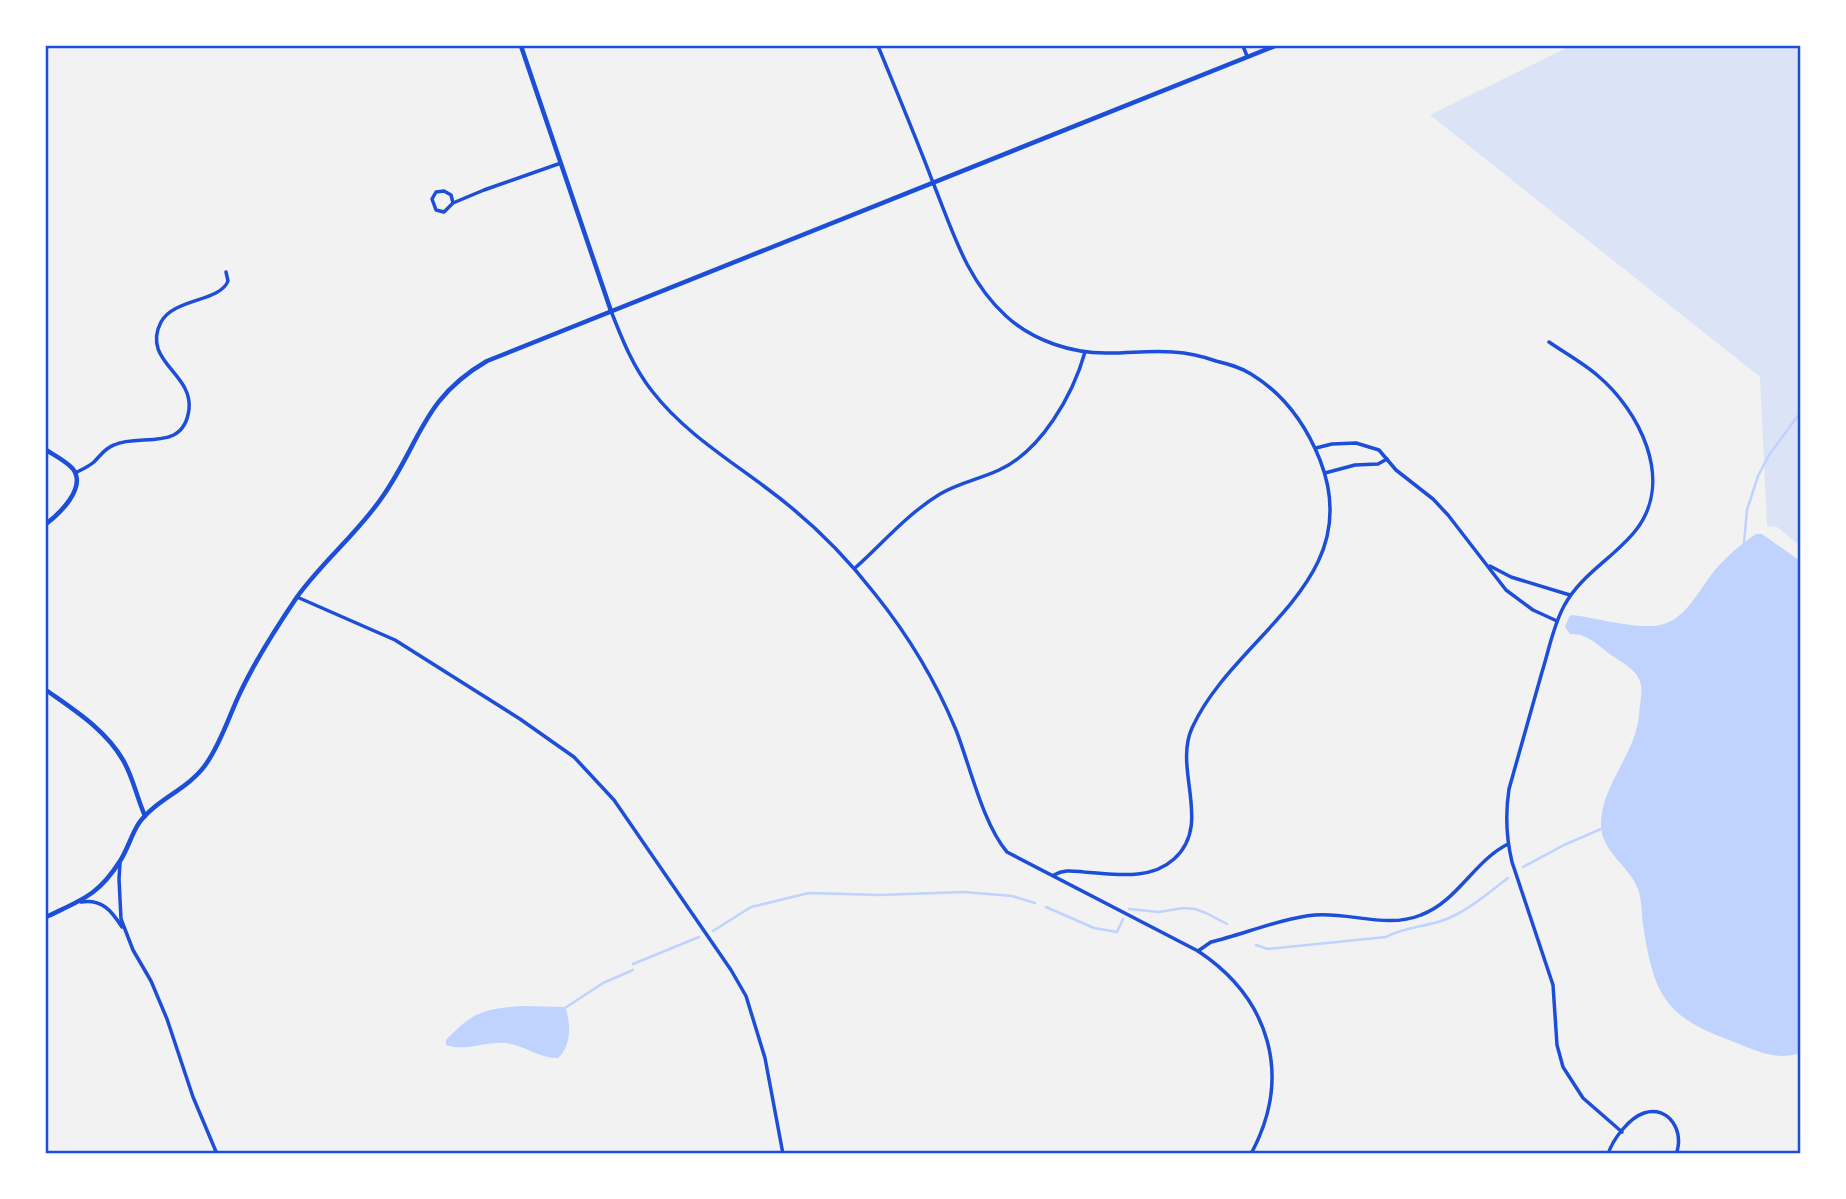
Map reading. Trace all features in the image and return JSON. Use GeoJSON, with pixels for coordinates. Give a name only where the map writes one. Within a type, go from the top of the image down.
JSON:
{"type":"FeatureCollection","features":[{"type":"Feature","properties":{"kind":"street"},"geometry":{"type":"LineString","coordinates":[[521,46],[611,311],[635,366],[650,390],[669,411],[714,450],[794,509],[854,568],[894,619],[932,680],[956,730],[1001,845],[1015,859],[1054,875],[1198,951],[1216,963],[1244,991],[1256,1010],[1269,1048],[1272,1090],[1268,1115],[1251,1153]]}},
{"type":"Feature","properties":{"kind":"street"},"geometry":{"type":"LineString","coordinates":[[878,46],[966,265],[990,301],[1009,319],[1056,345],[1085,352],[1176,352],[1239,367],[1256,377],[1285,402],[1301,421],[1325,473],[1331,499],[1331,520],[1312,576],[1300,594],[1208,701],[1191,731],[1186,765],[1192,804],[1192,828],[1182,850],[1170,863],[1149,873],[1067,870],[1054,875]]}},
{"type":"Feature","properties":{"kind":"street"},"geometry":{"type":"LineString","coordinates":[[1242,46],[1247,56]]}},
{"type":"Feature","properties":{"kind":"street"},"geometry":{"type":"LineString","coordinates":[[46,917],[81,902],[101,886],[121,860],[138,824],[186,785],[206,764],[220,741],[251,669],[298,597],[382,498],[429,412],[453,384],[487,361],[1275,46]]}},
{"type":"Feature","properties":{"kind":"street"},"geometry":{"type":"LineString","coordinates":[[453,203],[451,195],[444,191],[436,192],[432,199],[433,207],[440,212],[448,210],[453,203],[561,163]]}},
{"type":"Feature","properties":{"kind":"street"},"geometry":{"type":"LineString","coordinates":[[75,473],[90,465],[114,445],[127,441],[163,440],[184,425],[189,410],[188,393],[161,358],[157,339],[160,324],[176,308],[224,289],[228,281],[226,272]]}},
{"type":"Feature","properties":{"kind":"street"},"geometry":{"type":"LineString","coordinates":[[1549,342],[1598,375],[1622,402],[1645,442],[1653,472],[1650,501],[1638,527],[1625,542],[1587,574],[1570,595],[1557,621],[1509,789],[1506,817],[1508,844],[1553,985],[1558,1045],[1563,1067],[1583,1098],[1622,1132]]}},
{"type":"Feature","properties":{"kind":"street"},"geometry":{"type":"LineString","coordinates":[[854,568],[937,495],[999,470],[1030,450],[1062,405],[1085,352]]}},
{"type":"Feature","properties":{"kind":"street"},"geometry":{"type":"LineString","coordinates":[[1315,448],[1356,443],[1379,450],[1396,470],[1441,507],[1489,565],[1498,581],[1515,598],[1557,621]]}},
{"type":"Feature","properties":{"kind":"street"},"geometry":{"type":"LineString","coordinates":[[46,450],[75,473],[74,491],[67,506],[46,524]]}},
{"type":"Feature","properties":{"kind":"street"},"geometry":{"type":"LineString","coordinates":[[1325,473],[1378,464],[1387,459]]}},
{"type":"Feature","properties":{"kind":"street"},"geometry":{"type":"LineString","coordinates":[[1489,565],[1511,577],[1570,595]]}},
{"type":"Feature","properties":{"kind":"street"},"geometry":{"type":"LineString","coordinates":[[298,597],[411,649],[557,744],[599,782],[614,800],[746,996],[765,1058],[783,1153]]}},
{"type":"Feature","properties":{"kind":"street"},"geometry":{"type":"LineString","coordinates":[[46,690],[80,715],[114,748],[131,777],[145,816]]}},
{"type":"Feature","properties":{"kind":"street"},"geometry":{"type":"LineString","coordinates":[[1198,951],[1211,942],[1307,916],[1329,915],[1389,921],[1419,916],[1447,901],[1495,852],[1508,844]]}},
{"type":"Feature","properties":{"kind":"street"},"geometry":{"type":"LineString","coordinates":[[121,860],[119,910],[125,931],[167,1019],[193,1097],[217,1153]]}},
{"type":"Feature","properties":{"kind":"street"},"geometry":{"type":"LineString","coordinates":[[81,902],[93,902],[106,907],[125,931]]}},
{"type":"Feature","properties":{"kind":"street"},"geometry":{"type":"LineString","coordinates":[[1608,1153],[1612,1143],[1635,1117],[1650,1112],[1672,1120],[1680,1140],[1676,1153]]}},
{"type":"Feature","properties":{"kind":"shaded area"},"geometry":{"type":"Polygon","coordinates":[[[1570,46],[1800,46],[1800,546],[1777,527],[1767,526],[1760,377],[1430,115],[1570,46]]]}},
{"type":"Feature","properties":{"kind":"water"},"geometry":{"type":"Polygon","coordinates":[[[1756,534],[1762,534],[1800,561],[1800,1053],[1783,1056],[1759,1052],[1694,1024],[1680,1015],[1660,990],[1648,955],[1638,889],[1606,844],[1601,826],[1608,791],[1630,748],[1636,729],[1640,682],[1634,672],[1597,644],[1587,638],[1570,634],[1565,627],[1572,615],[1638,626],[1660,625],[1671,621],[1688,607],[1724,560],[1756,534]]]}},
{"type":"Feature","properties":{"kind":"water"},"geometry":{"type":"Polygon","coordinates":[[[522,1006],[566,1009],[569,1035],[558,1058],[506,1043],[460,1047],[446,1045],[446,1040],[472,1018],[488,1011],[522,1006]]]}},
{"type":"Feature","properties":{"kind":"waterway"},"geometry":{"type":"LineString","coordinates":[[1744,543],[1747,510],[1758,476],[1769,455],[1800,413]]}},
{"type":"Feature","properties":{"kind":"waterway"},"geometry":{"type":"LineString","coordinates":[[1523,867],[1601,829]]}},
{"type":"Feature","properties":{"kind":"waterway"},"geometry":{"type":"LineString","coordinates":[[1256,945],[1268,949],[1386,937],[1453,916],[1508,878]]}},
{"type":"Feature","properties":{"kind":"waterway"},"geometry":{"type":"LineString","coordinates":[[713,931],[751,907],[809,893],[880,895],[964,892],[1012,896],[1035,903]]}},
{"type":"Feature","properties":{"kind":"waterway"},"geometry":{"type":"LineString","coordinates":[[1046,907],[1094,928],[1117,932],[1123,919]]}},
{"type":"Feature","properties":{"kind":"waterway"},"geometry":{"type":"LineString","coordinates":[[1129,909],[1159,912],[1195,909],[1227,924]]}},
{"type":"Feature","properties":{"kind":"waterway"},"geometry":{"type":"LineString","coordinates":[[633,964],[699,937]]}},
{"type":"Feature","properties":{"kind":"waterway"},"geometry":{"type":"LineString","coordinates":[[565,1008],[603,983],[633,970]]}}]}
